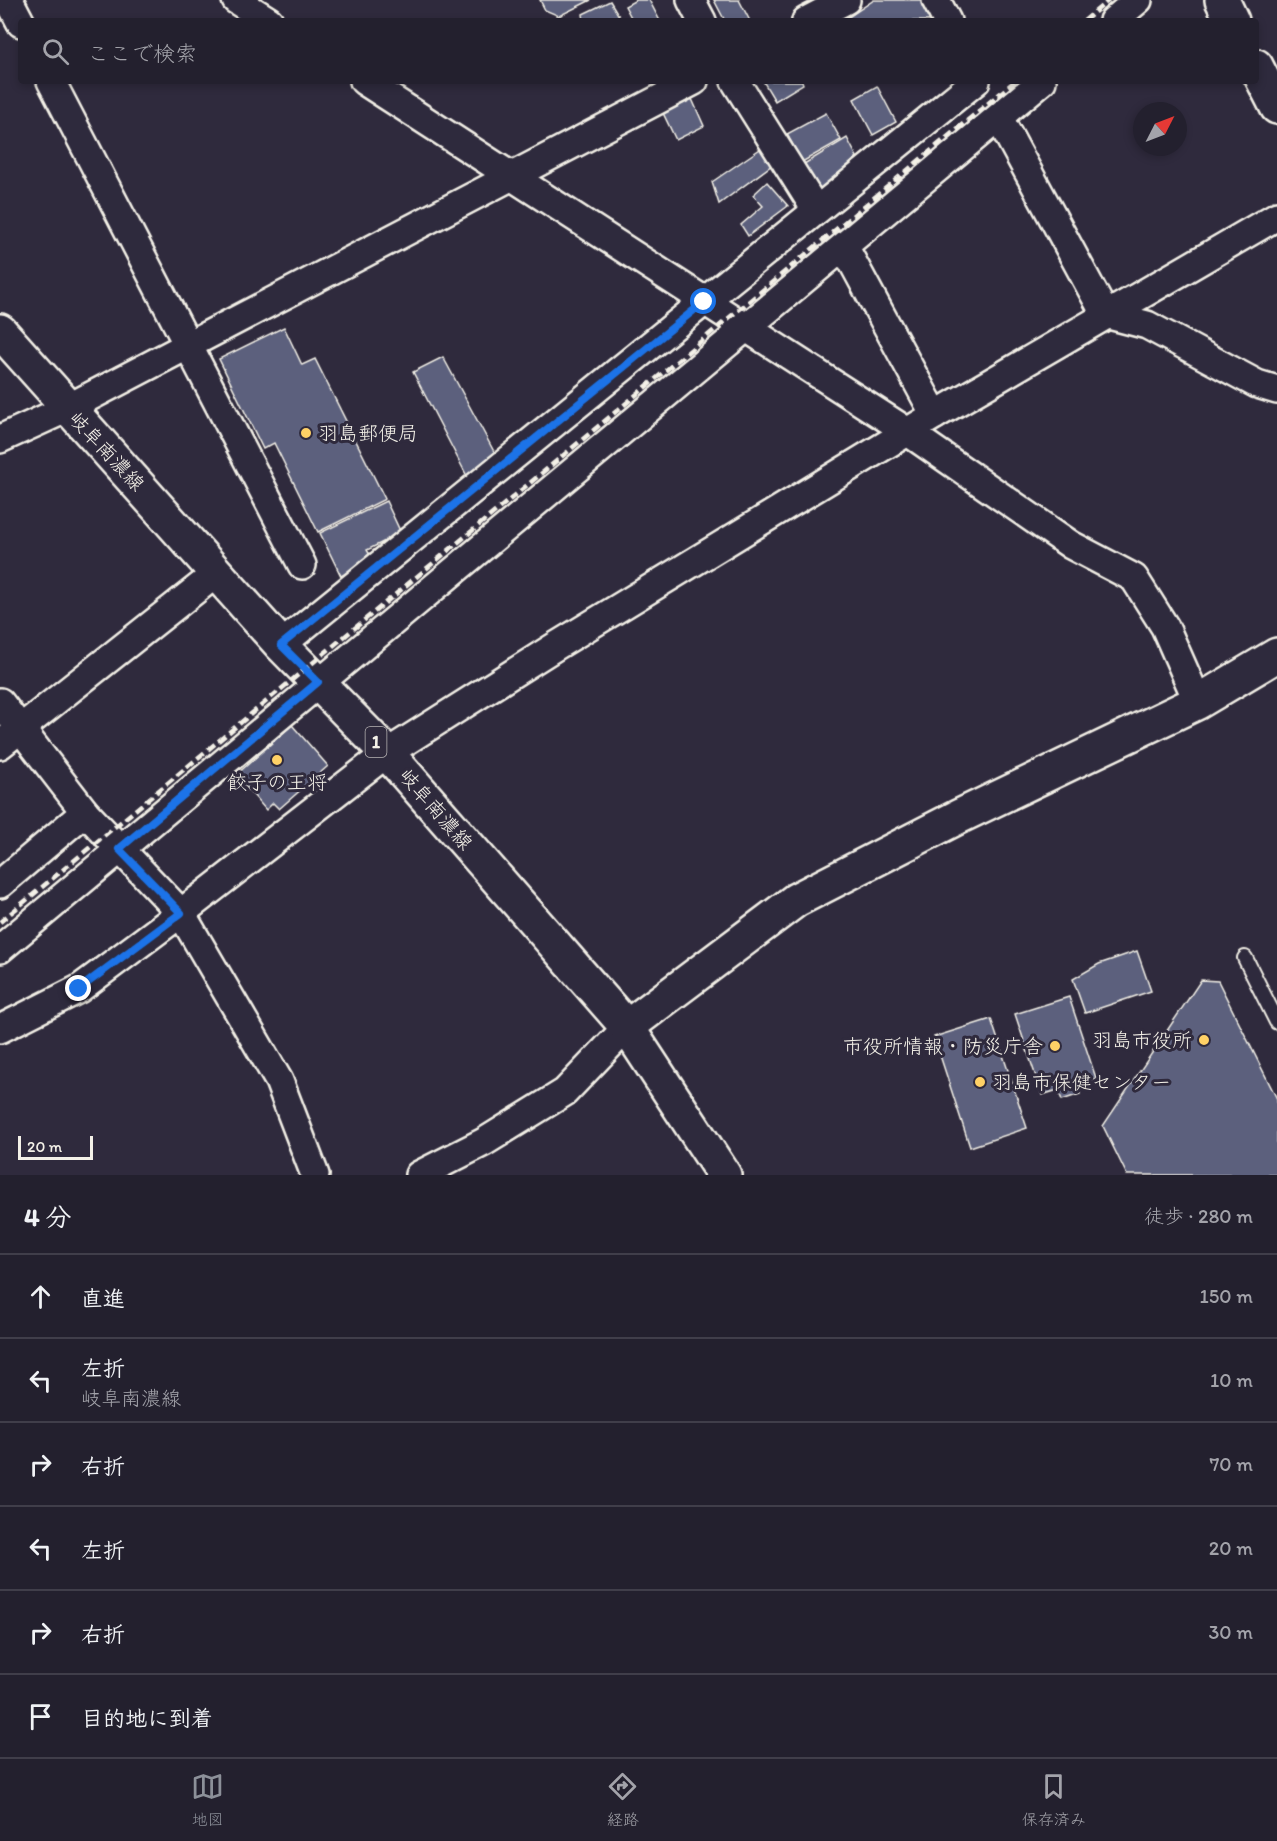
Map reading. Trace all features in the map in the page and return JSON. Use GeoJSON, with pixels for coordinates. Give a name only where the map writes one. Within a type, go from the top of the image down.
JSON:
{"type":"FeatureCollection","features":[{"type":"Feature","properties":{"kind":"main road"},"geometry":{"type":"LineString","coordinates":[[1222,0],[1231,18]]}},
{"type":"Feature","properties":{"kind":"main road"},"geometry":{"type":"LineString","coordinates":[[1259,72],[1277,107]]}},
{"type":"Feature","properties":{"kind":"main road","name":"岐阜南濃線"},"geometry":{"type":"LineString","coordinates":[[0,331],[281,645],[387,753],[627,1027],[724,1175]]}},
{"type":"Feature","properties":{"kind":"main road"},"geometry":{"type":"LineString","coordinates":[[627,1027],[796,900],[958,817],[1198,702],[1277,655]]}},
{"type":"Feature","properties":{"kind":"street"},"geometry":{"type":"LineString","coordinates":[[9,0],[18,18]]}},
{"type":"Feature","properties":{"kind":"street"},"geometry":{"type":"LineString","coordinates":[[236,0],[264,18]]}},
{"type":"Feature","properties":{"kind":"street"},"geometry":{"type":"LineString","coordinates":[[691,0],[700,18]]}},
{"type":"Feature","properties":{"kind":"street"},"geometry":{"type":"LineString","coordinates":[[812,18],[846,0]]}},
{"type":"Feature","properties":{"kind":"street"},"geometry":{"type":"LineString","coordinates":[[936,0],[945,18]]}},
{"type":"Feature","properties":{"kind":"street"},"geometry":{"type":"LineString","coordinates":[[1117,18],[1138,0]]}},
{"type":"Feature","properties":{"kind":"street"},"geometry":{"type":"LineString","coordinates":[[53,84],[302,565]]}},
{"type":"Feature","properties":{"kind":"street"},"geometry":{"type":"LineString","coordinates":[[369,84],[515,177],[746,330],[908,432],[1071,545],[1134,578],[1165,627],[1198,702]]}},
{"type":"Feature","properties":{"kind":"street"},"geometry":{"type":"LineString","coordinates":[[0,439],[68,408],[515,177],[688,84]]}},
{"type":"Feature","properties":{"kind":"street"},"geometry":{"type":"LineString","coordinates":[[737,84],[816,210]]}},
{"type":"Feature","properties":{"kind":"street"},"geometry":{"type":"LineString","coordinates":[[281,645],[972,84]]}},
{"type":"Feature","properties":{"kind":"street"},"geometry":{"type":"LineString","coordinates":[[0,949],[318,682],[845,248],[1039,84]]}},
{"type":"Feature","properties":{"kind":"street"},"geometry":{"type":"LineString","coordinates":[[999,118],[1105,314],[1147,325],[1257,384],[1277,390]]}},
{"type":"Feature","properties":{"kind":"street"},"geometry":{"type":"LineString","coordinates":[[0,1029],[79,989],[387,753],[556,646],[935,415],[1277,216]]}},
{"type":"Feature","properties":{"kind":"street"},"geometry":{"type":"LineString","coordinates":[[845,248],[935,415]]}},
{"type":"Feature","properties":{"kind":"street"},"geometry":{"type":"LineString","coordinates":[[0,745],[218,572]]}},
{"type":"Feature","properties":{"kind":"street"},"geometry":{"type":"LineString","coordinates":[[0,702],[85,812],[181,913],[279,1081],[315,1175]]}},
{"type":"Feature","properties":{"kind":"street"},"geometry":{"type":"LineString","coordinates":[[0,884],[85,812]]}},
{"type":"Feature","properties":{"kind":"street"},"geometry":{"type":"LineString","coordinates":[[419,1175],[484,1142],[565,1092],[627,1027]]}},
{"type":"Feature","properties":{"kind":"lane"},"geometry":{"type":"LineString","coordinates":[[1245,958],[1277,1022]]}},
{"type":"Feature","properties":{"kind":"building"},"geometry":{"type":"Polygon","coordinates":[[[540,0],[591,0],[559,16],[545,10],[540,0]]]}},
{"type":"Feature","properties":{"kind":"building"},"geometry":{"type":"Polygon","coordinates":[[[636,0],[649,0],[658,18],[631,18],[625,6],[636,0]]]}},
{"type":"Feature","properties":{"kind":"building"},"geometry":{"type":"Polygon","coordinates":[[[714,0],[739,0],[748,18],[723,18],[714,0]]]}},
{"type":"Feature","properties":{"kind":"building"},"geometry":{"type":"Polygon","coordinates":[[[874,0],[923,0],[932,18],[847,18],[874,0]]]}},
{"type":"Feature","properties":{"kind":"building"},"geometry":{"type":"Polygon","coordinates":[[[610,1],[620,18],[584,18],[583,14],[610,1]]]}},
{"type":"Feature","properties":{"kind":"building"},"geometry":{"type":"Polygon","coordinates":[[[765,84],[803,84],[775,101],[765,84]]]}},
{"type":"Feature","properties":{"kind":"building"},"geometry":{"type":"Polygon","coordinates":[[[877,86],[896,122],[873,135],[854,99],[877,86]]]}},
{"type":"Feature","properties":{"kind":"building"},"geometry":{"type":"Polygon","coordinates":[[[692,99],[704,126],[676,140],[663,113],[692,99]]]}},
{"type":"Feature","properties":{"kind":"building"},"geometry":{"type":"Polygon","coordinates":[[[826,113],[841,140],[802,162],[787,134],[826,113]]]}},
{"type":"Feature","properties":{"kind":"building"},"geometry":{"type":"Polygon","coordinates":[[[847,138],[857,157],[821,190],[804,164],[847,138]]]}},
{"type":"Feature","properties":{"kind":"building"},"geometry":{"type":"Polygon","coordinates":[[[763,147],[772,165],[719,204],[712,182],[763,147]]]}},
{"type":"Feature","properties":{"kind":"building"},"geometry":{"type":"Polygon","coordinates":[[[767,182],[788,206],[748,236],[741,225],[763,206],[753,195],[767,182]]]}},
{"type":"Feature","properties":{"kind":"building"},"geometry":{"type":"Polygon","coordinates":[[[284,327],[302,365],[315,359],[385,499],[318,532],[274,443],[263,449],[219,359],[284,327]]]}},
{"type":"Feature","properties":{"kind":"building"},"geometry":{"type":"Polygon","coordinates":[[[443,357],[498,459],[469,480],[413,372],[443,357]]]}},
{"type":"Feature","properties":{"kind":"building"},"geometry":{"type":"Polygon","coordinates":[[[386,501],[401,533],[367,550],[373,560],[341,576],[320,533],[386,501]]]}},
{"type":"Feature","properties":{"kind":"building"},"geometry":{"type":"Polygon","coordinates":[[[292,725],[328,766],[279,809],[273,803],[266,810],[236,775],[292,725]]]}},
{"type":"Feature","properties":{"kind":"building"},"geometry":{"type":"Polygon","coordinates":[[[1137,951],[1151,991],[1085,1013],[1073,979],[1099,964],[1137,951]]]}},
{"type":"Feature","properties":{"kind":"building","name":"羽島市役所"},"geometry":{"type":"Polygon","coordinates":[[[1201,980],[1218,981],[1277,1099],[1277,1175],[1127,1175],[1103,1126],[1201,980]]]}},
{"type":"Feature","properties":{"kind":"building","name":"市役所情報・防災庁舎"},"geometry":{"type":"Polygon","coordinates":[[[1069,997],[1096,1078],[1077,1084],[1080,1094],[1062,1100],[1058,1090],[1042,1095],[1015,1014],[1069,997]]]}},
{"type":"Feature","properties":{"kind":"building","name":"羽島市保健センター"},"geometry":{"type":"Polygon","coordinates":[[[991,1019],[1027,1128],[970,1147],[934,1037],[991,1019]]]}},
{"type":"Feature","properties":{"kind":"railway"},"geometry":{"type":"LineString","coordinates":[[1088,18],[1109,0]]}},
{"type":"Feature","properties":{"kind":"railway"},"geometry":{"type":"LineString","coordinates":[[0,922],[1011,84]]}},
{"type":"Feature","properties":{"kind":"place","name":"羽島郵便局"},"geometry":{"type":"Point","coordinates":[306,433]}},
{"type":"Feature","properties":{"kind":"place","name":"餃子の王将"},"geometry":{"type":"Point","coordinates":[277,760]}},
{"type":"Feature","properties":{"kind":"place","name":"羽島市役所"},"geometry":{"type":"Point","coordinates":[1204,1040]}},
{"type":"Feature","properties":{"kind":"place","name":"市役所情報・防災庁舎"},"geometry":{"type":"Point","coordinates":[1055,1046]}},
{"type":"Feature","properties":{"kind":"place","name":"羽島市保健センター"},"geometry":{"type":"Point","coordinates":[980,1082]}},
{"type":"Feature","properties":{"kind":"route"},"geometry":{"type":"LineString","coordinates":[[79,989],[181,913],[119,849],[318,682],[281,645],[704,302]]}}]}
